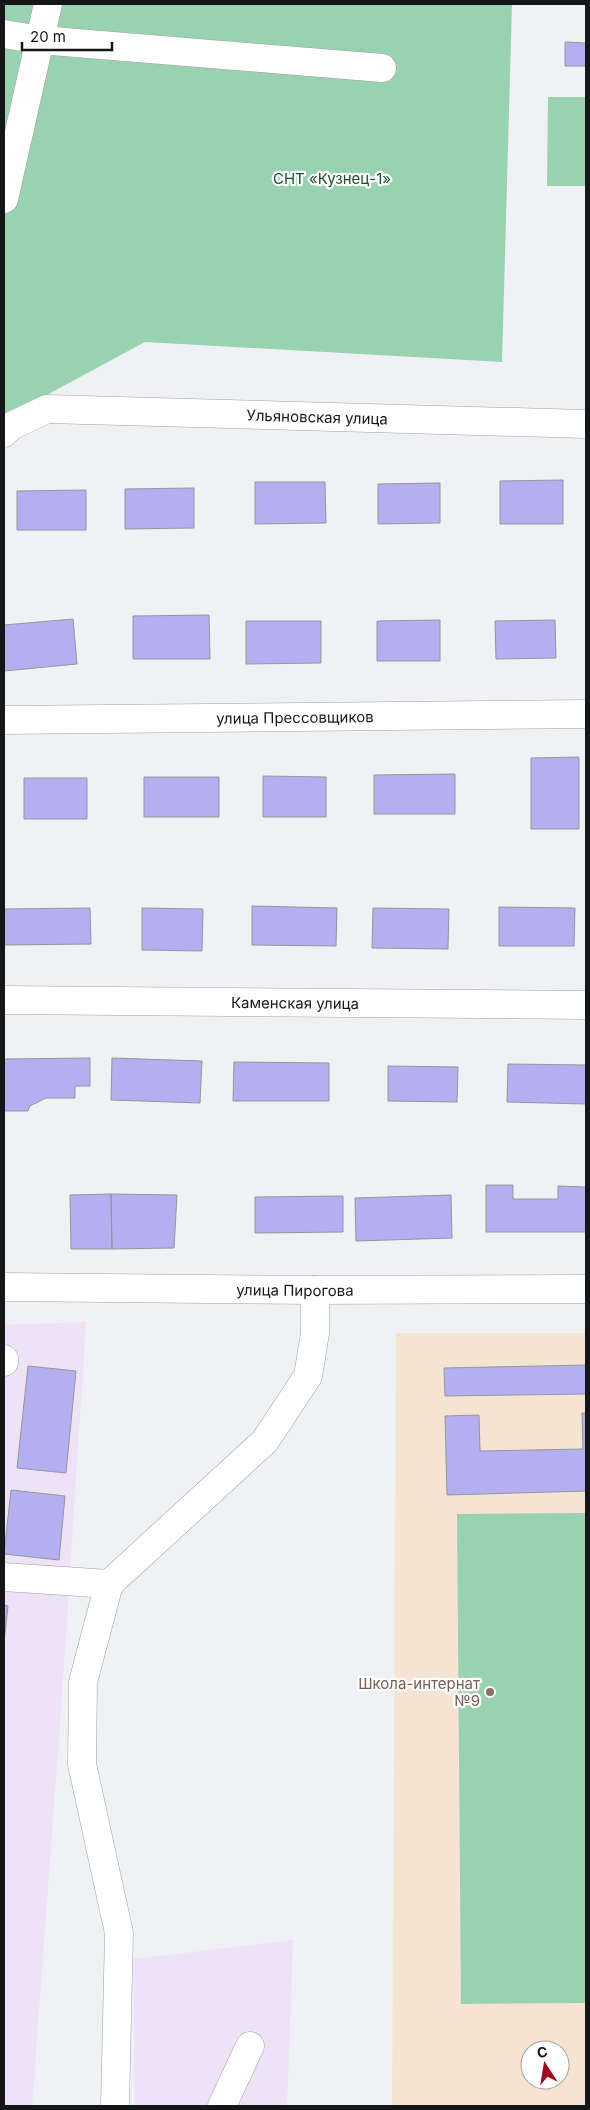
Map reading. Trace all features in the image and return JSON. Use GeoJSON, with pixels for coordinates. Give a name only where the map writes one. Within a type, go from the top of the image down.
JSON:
{"type":"FeatureCollection","features":[{"type":"Feature","properties":{"kind":"street"},"geometry":{"type":"LineString","coordinates":[[4,199],[48,4]]}},
{"type":"Feature","properties":{"kind":"street"},"geometry":{"type":"LineString","coordinates":[[4,34],[40,40],[382,68]]}},
{"type":"Feature","properties":{"kind":"street","name":"Ульяновская улица"},"geometry":{"type":"LineString","coordinates":[[4,433],[11,426],[47,409],[586,424]]}},
{"type":"Feature","properties":{"kind":"street","name":"улица Прессовщиков"},"geometry":{"type":"LineString","coordinates":[[4,720],[586,714]]}},
{"type":"Feature","properties":{"kind":"street","name":"Каменская улица"},"geometry":{"type":"LineString","coordinates":[[4,1000],[586,1005]]}},
{"type":"Feature","properties":{"kind":"street","name":"улица Пирогова"},"geometry":{"type":"LineString","coordinates":[[4,1287],[314,1290],[586,1289]]}},
{"type":"Feature","properties":{"kind":"street"},"geometry":{"type":"LineString","coordinates":[[115,2106],[119,1933],[82,1764],[83,1682],[110,1584],[265,1441],[308,1376],[314,1333],[314,1290]]}},
{"type":"Feature","properties":{"kind":"street"},"geometry":{"type":"LineString","coordinates":[[4,1577],[110,1584]]}},
{"type":"Feature","properties":{"kind":"street"},"geometry":{"type":"LineString","coordinates":[[222,2106],[250,2046]]}},
{"type":"Feature","properties":{"kind":"shaded area"},"geometry":{"type":"Polygon","coordinates":[[[86,1322],[62,1696],[32,2106],[4,2106],[4,1325],[86,1322]]]}},
{"type":"Feature","properties":{"kind":"shaded area","name":"Школа-интернат №9"},"geometry":{"type":"Polygon","coordinates":[[[396,1333],[586,1333],[586,2106],[392,2106],[396,1333]]]}},
{"type":"Feature","properties":{"kind":"shaded area"},"geometry":{"type":"Polygon","coordinates":[[[293,1940],[287,2106],[135,2106],[133,1959],[293,1940]]]}},
{"type":"Feature","properties":{"kind":"green space","name":"СНТ «Кузнец-1»"},"geometry":{"type":"Polygon","coordinates":[[[4,4],[512,4],[502,362],[145,342],[4,418],[4,4]]]}},
{"type":"Feature","properties":{"kind":"green space"},"geometry":{"type":"Polygon","coordinates":[[[548,97],[586,97],[586,186],[547,186],[548,97]]]}},
{"type":"Feature","properties":{"kind":"green space"},"geometry":{"type":"Polygon","coordinates":[[[586,1513],[586,2003],[461,2004],[457,1514],[586,1513]]]}},
{"type":"Feature","properties":{"kind":"building"},"geometry":{"type":"Polygon","coordinates":[[[565,42],[586,43],[586,66],[565,66],[565,42]]]}},
{"type":"Feature","properties":{"kind":"building"},"geometry":{"type":"Polygon","coordinates":[[[563,480],[563,524],[500,524],[500,481],[563,480]]]}},
{"type":"Feature","properties":{"kind":"building"},"geometry":{"type":"Polygon","coordinates":[[[255,482],[325,482],[326,523],[255,524],[255,482]]]}},
{"type":"Feature","properties":{"kind":"building"},"geometry":{"type":"Polygon","coordinates":[[[440,483],[440,523],[378,524],[378,484],[440,483]]]}},
{"type":"Feature","properties":{"kind":"building"},"geometry":{"type":"Polygon","coordinates":[[[194,488],[194,528],[125,529],[125,489],[194,488]]]}},
{"type":"Feature","properties":{"kind":"building"},"geometry":{"type":"Polygon","coordinates":[[[86,490],[86,530],[17,530],[17,491],[86,490]]]}},
{"type":"Feature","properties":{"kind":"building"},"geometry":{"type":"Polygon","coordinates":[[[209,615],[210,659],[133,659],[133,616],[209,615]]]}},
{"type":"Feature","properties":{"kind":"building"},"geometry":{"type":"Polygon","coordinates":[[[73,619],[77,664],[4,671],[4,625],[73,619]]]}},
{"type":"Feature","properties":{"kind":"building"},"geometry":{"type":"Polygon","coordinates":[[[440,620],[440,661],[377,661],[377,621],[440,620]]]}},
{"type":"Feature","properties":{"kind":"building"},"geometry":{"type":"Polygon","coordinates":[[[555,620],[556,658],[496,659],[495,621],[555,620]]]}},
{"type":"Feature","properties":{"kind":"building"},"geometry":{"type":"Polygon","coordinates":[[[246,621],[321,621],[321,663],[246,664],[246,621]]]}},
{"type":"Feature","properties":{"kind":"building"},"geometry":{"type":"Polygon","coordinates":[[[579,757],[579,829],[531,829],[531,758],[579,757]]]}},
{"type":"Feature","properties":{"kind":"building"},"geometry":{"type":"Polygon","coordinates":[[[455,774],[455,814],[374,814],[374,775],[455,774]]]}},
{"type":"Feature","properties":{"kind":"building"},"geometry":{"type":"Polygon","coordinates":[[[263,776],[326,777],[326,817],[263,817],[263,776]]]}},
{"type":"Feature","properties":{"kind":"building"},"geometry":{"type":"Polygon","coordinates":[[[144,777],[219,777],[219,817],[144,817],[144,777]]]}},
{"type":"Feature","properties":{"kind":"building"},"geometry":{"type":"Polygon","coordinates":[[[24,778],[87,778],[87,819],[24,819],[24,778]]]}},
{"type":"Feature","properties":{"kind":"building"},"geometry":{"type":"Polygon","coordinates":[[[252,906],[337,908],[336,946],[252,945],[252,906]]]}},
{"type":"Feature","properties":{"kind":"building"},"geometry":{"type":"Polygon","coordinates":[[[499,907],[575,908],[574,946],[499,946],[499,907]]]}},
{"type":"Feature","properties":{"kind":"building"},"geometry":{"type":"Polygon","coordinates":[[[90,908],[91,944],[4,945],[4,909],[90,908]]]}},
{"type":"Feature","properties":{"kind":"building"},"geometry":{"type":"Polygon","coordinates":[[[142,908],[203,909],[202,951],[142,950],[142,908]]]}},
{"type":"Feature","properties":{"kind":"building"},"geometry":{"type":"Polygon","coordinates":[[[373,908],[449,909],[448,949],[372,948],[373,908]]]}},
{"type":"Feature","properties":{"kind":"building"},"geometry":{"type":"Polygon","coordinates":[[[90,1058],[90,1086],[75,1086],[75,1098],[46,1098],[30,1106],[28,1111],[4,1111],[4,1059],[90,1058]]]}},
{"type":"Feature","properties":{"kind":"building"},"geometry":{"type":"Polygon","coordinates":[[[112,1058],[202,1061],[200,1103],[111,1100],[112,1058]]]}},
{"type":"Feature","properties":{"kind":"building"},"geometry":{"type":"Polygon","coordinates":[[[234,1062],[329,1063],[329,1101],[233,1101],[234,1062]]]}},
{"type":"Feature","properties":{"kind":"building"},"geometry":{"type":"Polygon","coordinates":[[[508,1064],[586,1065],[586,1104],[507,1102],[508,1064]]]}},
{"type":"Feature","properties":{"kind":"building"},"geometry":{"type":"Polygon","coordinates":[[[388,1066],[458,1067],[457,1102],[388,1101],[388,1066]]]}},
{"type":"Feature","properties":{"kind":"building"},"geometry":{"type":"Polygon","coordinates":[[[486,1185],[513,1185],[513,1199],[558,1199],[558,1186],[586,1187],[586,1232],[486,1232],[486,1185]]]}},
{"type":"Feature","properties":{"kind":"building"},"geometry":{"type":"Polygon","coordinates":[[[111,1194],[177,1195],[174,1248],[112,1249],[111,1194]]]}},
{"type":"Feature","properties":{"kind":"building"},"geometry":{"type":"Polygon","coordinates":[[[111,1194],[112,1249],[71,1249],[70,1195],[111,1194]]]}},
{"type":"Feature","properties":{"kind":"building"},"geometry":{"type":"Polygon","coordinates":[[[451,1195],[452,1238],[356,1241],[355,1198],[451,1195]]]}},
{"type":"Feature","properties":{"kind":"building"},"geometry":{"type":"Polygon","coordinates":[[[343,1196],[343,1232],[255,1233],[255,1197],[343,1196]]]}},
{"type":"Feature","properties":{"kind":"building"},"geometry":{"type":"Polygon","coordinates":[[[586,1365],[586,1394],[445,1396],[444,1368],[586,1365]]]}},
{"type":"Feature","properties":{"kind":"building"},"geometry":{"type":"Polygon","coordinates":[[[28,1366],[76,1371],[66,1473],[17,1468],[28,1366]]]}},
{"type":"Feature","properties":{"kind":"building"},"geometry":{"type":"Polygon","coordinates":[[[582,1413],[586,1413],[586,1491],[447,1495],[445,1416],[479,1415],[480,1451],[583,1449],[582,1413]]]}},
{"type":"Feature","properties":{"kind":"building"},"geometry":{"type":"Polygon","coordinates":[[[11,1490],[65,1496],[59,1560],[4,1554],[11,1490]]]}},
{"type":"Feature","properties":{"kind":"building"},"geometry":{"type":"Polygon","coordinates":[[[4,1605],[8,1606],[4,1642],[4,1605]]]}},
{"type":"Feature","properties":{"kind":"place","name":"Школа-интернат №9"},"geometry":{"type":"Point","coordinates":[490,1692]}}]}
